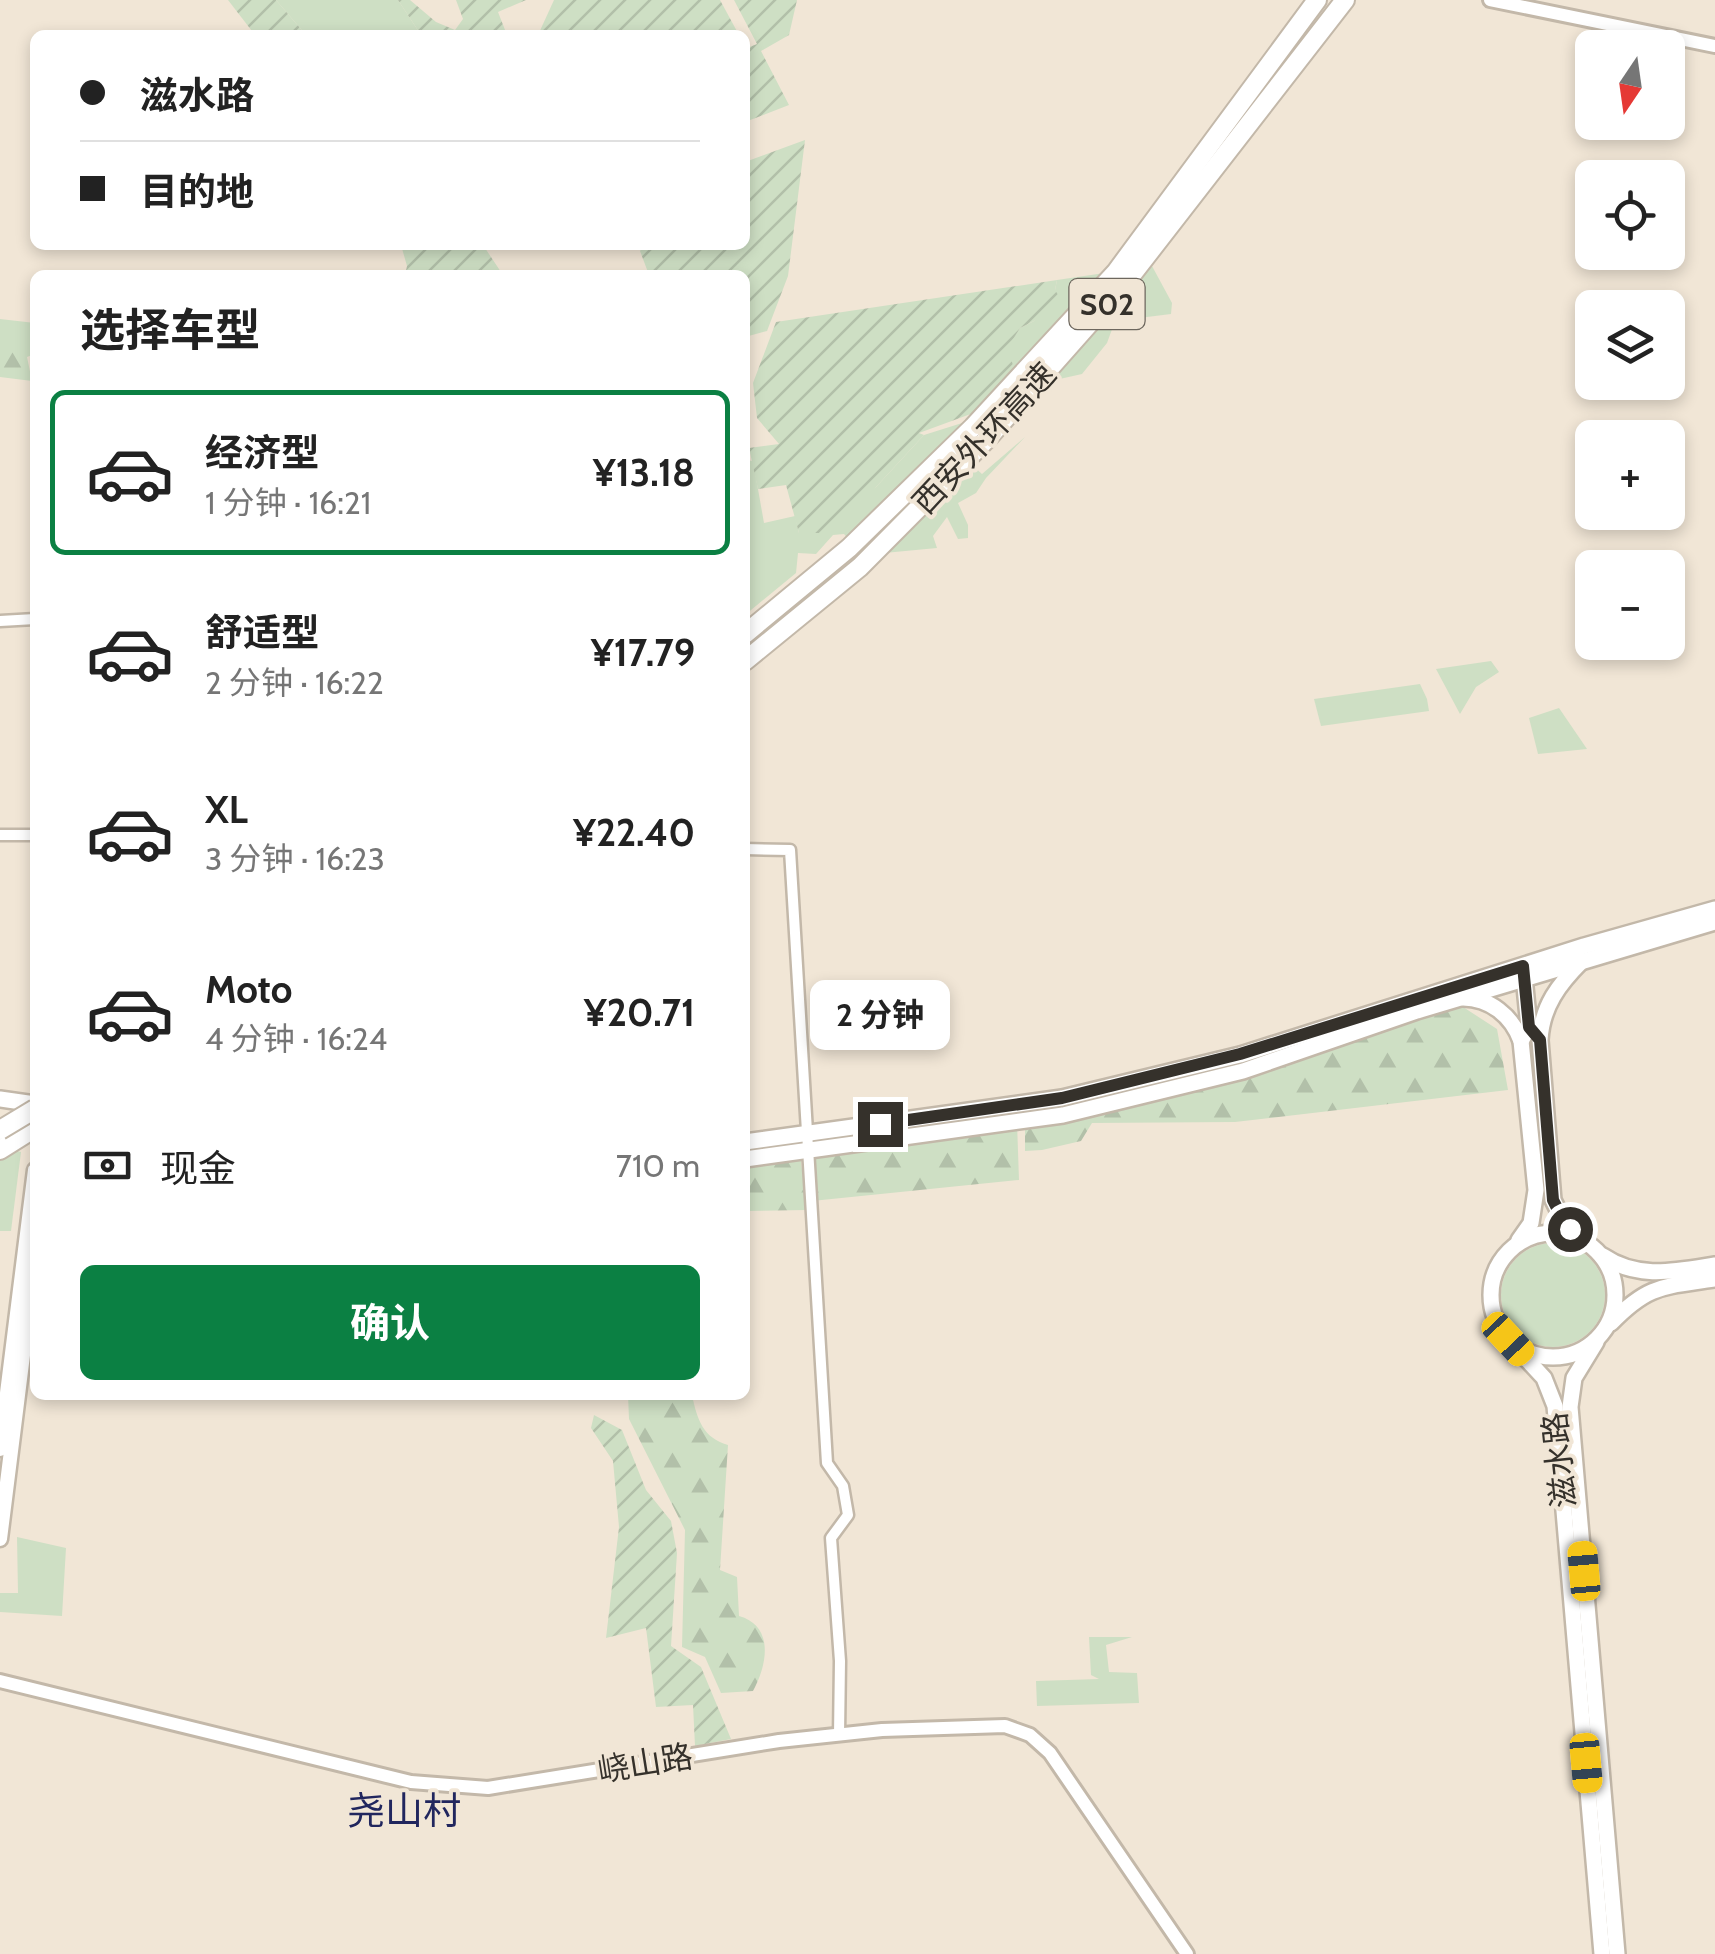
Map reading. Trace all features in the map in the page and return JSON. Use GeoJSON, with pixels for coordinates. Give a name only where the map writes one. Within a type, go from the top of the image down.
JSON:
{"type":"FeatureCollection","features":[{"type":"Feature","properties":{"kind":"highway","name":"西安外环高速"},"geometry":{"type":"LineString","coordinates":[[750,658],[860,566],[988,438],[1127,281],[1345,0]]}},
{"type":"Feature","properties":{"kind":"highway","name":"西安外环高速"},"geometry":{"type":"LineString","coordinates":[[750,630],[848,548],[973,427],[1116,272],[1313,6]]}},
{"type":"Feature","properties":{"kind":"highway"},"geometry":{"type":"LineString","coordinates":[[0,1130],[30,1110]]}},
{"type":"Feature","properties":{"kind":"highway"},"geometry":{"type":"LineString","coordinates":[[0,1150],[30,1129]]}},
{"type":"Feature","properties":{"kind":"main road"},"geometry":{"type":"LineString","coordinates":[[750,1158],[808,1143],[1062,1098],[1240,1054],[1523,973],[1715,909]]}},
{"type":"Feature","properties":{"kind":"main road"},"geometry":{"type":"LineString","coordinates":[[750,1142],[808,1143],[1064,1115],[1243,1071],[1462,998],[1523,973],[1582,961],[1715,922]]}},
{"type":"Feature","properties":{"kind":"main road"},"geometry":{"type":"LineString","coordinates":[[1582,961],[1552,996],[1543,1019],[1530,1036],[1536,1190],[1531,1222],[1492,1278],[1490,1299],[1494,1319],[1520,1349],[1539,1357],[1559,1358],[1579,1353],[1596,1342],[1633,1302],[1652,1290],[1715,1279]]}},
{"type":"Feature","properties":{"kind":"main road"},"geometry":{"type":"LineString","coordinates":[[1523,973],[1553,1200],[1578,1238]]}},
{"type":"Feature","properties":{"kind":"main road"},"geometry":{"type":"LineString","coordinates":[[1462,998],[1476,998],[1498,1010],[1530,1036]]}},
{"type":"Feature","properties":{"kind":"main road"},"geometry":{"type":"LineString","coordinates":[[0,1099],[30,1106]]}},
{"type":"Feature","properties":{"kind":"main road"},"geometry":{"type":"LineString","coordinates":[[0,1116],[30,1124]]}},
{"type":"Feature","properties":{"kind":"main road"},"geometry":{"type":"LineString","coordinates":[[0,1449],[30,1210]]}},
{"type":"Feature","properties":{"kind":"main road"},"geometry":{"type":"LineString","coordinates":[[1517,1244],[1536,1235],[1558,1232],[1578,1238],[1614,1263],[1650,1272],[1715,1265]]}},
{"type":"Feature","properties":{"kind":"main road"},"geometry":{"type":"LineString","coordinates":[[1596,1250],[1609,1267],[1616,1287],[1615,1307],[1608,1326]]}},
{"type":"Feature","properties":{"kind":"main road"},"geometry":{"type":"LineString","coordinates":[[0,1539],[30,1299]]}},
{"type":"Feature","properties":{"kind":"main road","name":"滋水路"},"geometry":{"type":"LineString","coordinates":[[1508,1339],[1544,1378],[1555,1406],[1602,1954]]}},
{"type":"Feature","properties":{"kind":"main road","name":"滋水路"},"geometry":{"type":"LineString","coordinates":[[1596,1342],[1574,1378],[1570,1407],[1617,1954]]}},
{"type":"Feature","properties":{"kind":"street"},"geometry":{"type":"LineString","coordinates":[[1490,0],[1715,46]]}},
{"type":"Feature","properties":{"kind":"street"},"geometry":{"type":"LineString","coordinates":[[0,621],[30,620]]}},
{"type":"Feature","properties":{"kind":"street"},"geometry":{"type":"LineString","coordinates":[[0,835],[30,835]]}},
{"type":"Feature","properties":{"kind":"street"},"geometry":{"type":"LineString","coordinates":[[750,849],[790,850],[827,1463],[843,1486],[848,1515],[831,1538],[840,1661],[839,1735]]}},
{"type":"Feature","properties":{"kind":"street","name":"峣山路"},"geometry":{"type":"LineString","coordinates":[[0,1681],[411,1782],[488,1788],[779,1741],[882,1730],[1006,1726],[1030,1735],[1050,1753],[1187,1954]]}},
{"type":"Feature","properties":{"kind":"green space"},"geometry":{"type":"Polygon","coordinates":[[[228,0],[276,0],[302,30],[251,30],[228,0]]]}},
{"type":"Feature","properties":{"kind":"green space"},"geometry":{"type":"Polygon","coordinates":[[[276,0],[398,0],[418,30],[302,30],[276,0]]]}},
{"type":"Feature","properties":{"kind":"green space"},"geometry":{"type":"Polygon","coordinates":[[[398,0],[410,0],[436,22],[455,30],[418,30],[398,0]]]}},
{"type":"Feature","properties":{"kind":"green space"},"geometry":{"type":"Polygon","coordinates":[[[456,0],[526,0],[498,12],[505,30],[455,30],[463,19],[456,0]]]}},
{"type":"Feature","properties":{"kind":"green space"},"geometry":{"type":"Polygon","coordinates":[[[554,0],[720,0],[736,30],[540,30],[554,0]]]}},
{"type":"Feature","properties":{"kind":"green space"},"geometry":{"type":"Polygon","coordinates":[[[734,0],[797,0],[789,35],[761,51],[789,105],[750,120],[750,47],[757,44],[734,0]]]}},
{"type":"Feature","properties":{"kind":"green space"},"geometry":{"type":"Polygon","coordinates":[[[805,140],[788,276],[767,331],[750,336],[750,270],[647,270],[640,251],[750,250],[750,160],[805,140]]]}},
{"type":"Feature","properties":{"kind":"green space"},"geometry":{"type":"Polygon","coordinates":[[[402,250],[486,250],[500,270],[406,270],[402,250]]]}},
{"type":"Feature","properties":{"kind":"green space"},"geometry":{"type":"Polygon","coordinates":[[[1152,266],[1172,303],[1171,314],[1115,321],[1107,343],[1082,374],[1055,380],[1032,358],[1016,375],[1004,352],[1020,328],[1034,321],[1055,290],[1057,280],[1152,266]]]}},
{"type":"Feature","properties":{"kind":"green space"},"geometry":{"type":"Polygon","coordinates":[[[1057,280],[1055,290],[1060,298],[1020,328],[1005,352],[1016,375],[987,408],[919,433],[924,435],[876,487],[824,533],[799,533],[786,485],[758,489],[750,448],[779,444],[757,418],[753,383],[776,322],[1057,280]]]}},
{"type":"Feature","properties":{"kind":"green space"},"geometry":{"type":"Polygon","coordinates":[[[0,319],[30,322],[30,381],[0,377],[0,319]]]}},
{"type":"Feature","properties":{"kind":"green space"},"geometry":{"type":"Polygon","coordinates":[[[978,418],[952,447],[982,474],[1025,437],[976,493],[958,503],[968,525],[968,538],[958,539],[947,517],[933,536],[937,548],[863,555],[844,534],[833,535],[816,554],[798,553],[796,573],[750,611],[750,461],[764,523],[795,516],[799,533],[876,487],[924,435],[978,418]]]}},
{"type":"Feature","properties":{"kind":"green space"},"geometry":{"type":"Polygon","coordinates":[[[1491,661],[1499,672],[1476,687],[1460,714],[1436,669],[1491,661]]]}},
{"type":"Feature","properties":{"kind":"green space"},"geometry":{"type":"Polygon","coordinates":[[[1420,684],[1429,711],[1321,726],[1314,699],[1420,684]]]}},
{"type":"Feature","properties":{"kind":"green space"},"geometry":{"type":"Polygon","coordinates":[[[1559,708],[1587,749],[1538,754],[1529,718],[1559,708]]]}},
{"type":"Feature","properties":{"kind":"green space"},"geometry":{"type":"Polygon","coordinates":[[[1460,1005],[1497,1029],[1508,1090],[1235,1122],[1092,1123],[1081,1141],[1025,1151],[1025,1121],[1188,1087],[1460,1005]]]}},
{"type":"Feature","properties":{"kind":"green space"},"geometry":{"type":"Polygon","coordinates":[[[1017,1122],[1019,1180],[812,1201],[810,1152],[1017,1122]]]}},
{"type":"Feature","properties":{"kind":"green space"},"geometry":{"type":"Polygon","coordinates":[[[0,1146],[21,1152],[11,1231],[0,1231],[0,1146]]]}},
{"type":"Feature","properties":{"kind":"green space"},"geometry":{"type":"Polygon","coordinates":[[[800,1154],[807,1210],[750,1211],[750,1157],[800,1154]]]}},
{"type":"Feature","properties":{"kind":"green space"},"geometry":{"type":"Polygon","coordinates":[[[1553,1243],[1573,1247],[1590,1258],[1601,1275],[1605,1295],[1601,1315],[1590,1332],[1573,1343],[1553,1347],[1533,1343],[1516,1332],[1505,1315],[1501,1295],[1505,1275],[1516,1258],[1533,1247],[1553,1243]]]}},
{"type":"Feature","properties":{"kind":"green space"},"geometry":{"type":"Polygon","coordinates":[[[628,1400],[693,1400],[702,1426],[713,1438],[728,1445],[720,1570],[737,1577],[739,1616],[751,1621],[763,1638],[762,1670],[753,1691],[721,1693],[705,1657],[682,1647],[685,1530],[629,1419],[628,1400]]]}},
{"type":"Feature","properties":{"kind":"green space"},"geometry":{"type":"Polygon","coordinates":[[[594,1415],[622,1430],[646,1490],[671,1521],[677,1553],[671,1646],[701,1667],[731,1739],[695,1746],[693,1705],[656,1707],[646,1628],[606,1638],[619,1527],[613,1461],[591,1428],[594,1415]]]}},
{"type":"Feature","properties":{"kind":"green space"},"geometry":{"type":"Polygon","coordinates":[[[17,1537],[66,1548],[62,1616],[0,1612],[0,1593],[18,1593],[17,1537]]]}},
{"type":"Feature","properties":{"kind":"green space"},"geometry":{"type":"Polygon","coordinates":[[[1089,1637],[1132,1637],[1106,1645],[1109,1672],[1137,1673],[1139,1703],[1037,1706],[1036,1681],[1099,1679],[1091,1675],[1089,1637]]]}},
{"type":"Feature","properties":{"kind":"district","name":"尧山村"},"geometry":{"type":"Point","coordinates":[404,1810]}},
{"type":"Feature","properties":{"kind":"route"},"geometry":{"type":"LineString","coordinates":[[880,1124],[1062,1098],[1240,1054],[1523,966],[1529,1027],[1540,1040],[1551,1190],[1570,1229]]}}]}
